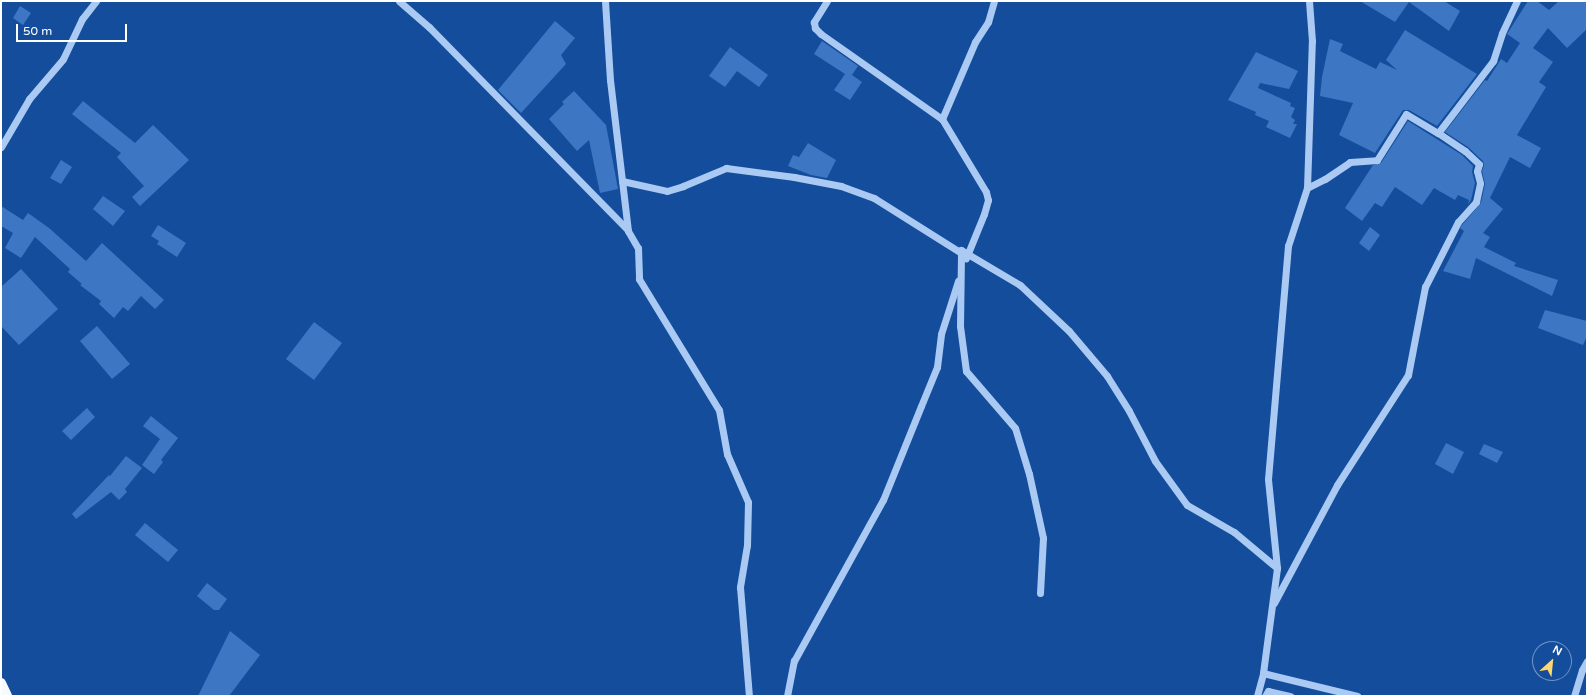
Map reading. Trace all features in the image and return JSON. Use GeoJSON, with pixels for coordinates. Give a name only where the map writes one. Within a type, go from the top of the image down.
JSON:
{"type":"FeatureCollection","features":[{"type":"Feature","properties":{"kind":"main road"},"geometry":{"type":"LineString","coordinates":[[1,683],[7,696]]}},
{"type":"Feature","properties":{"kind":"street"},"geometry":{"type":"LineString","coordinates":[[1,148],[29,98],[62,59],[82,19],[96,1]]}},
{"type":"Feature","properties":{"kind":"street"},"geometry":{"type":"LineString","coordinates":[[400,1],[429,27],[628,231],[638,248],[639,279],[719,410],[728,454],[748,502],[747,545],[740,587],[749,696]]}},
{"type":"Feature","properties":{"kind":"street"},"geometry":{"type":"LineString","coordinates":[[605,1],[610,80],[628,231]]}},
{"type":"Feature","properties":{"kind":"street"},"geometry":{"type":"LineString","coordinates":[[787,696],[794,661],[883,500],[927,393],[937,367],[941,334],[966,256],[974,240],[988,200],[986,192],[942,119],[818,31],[814,22],[827,1]]}},
{"type":"Feature","properties":{"kind":"street"},"geometry":{"type":"LineString","coordinates":[[942,119],[975,42],[988,22],[994,1]]}},
{"type":"Feature","properties":{"kind":"street"},"geometry":{"type":"LineString","coordinates":[[1257,696],[1263,673],[1277,568],[1268,479],[1288,246],[1307,188],[1312,41],[1309,1]]}},
{"type":"Feature","properties":{"kind":"street"},"geometry":{"type":"LineString","coordinates":[[1438,134],[1493,62],[1502,33],[1517,1]]}},
{"type":"Feature","properties":{"kind":"street"},"geometry":{"type":"LineString","coordinates":[[1272,607],[1337,485],[1408,375],[1425,287],[1458,222],[1476,202],[1480,183],[1477,171],[1479,164],[1465,152],[1406,114],[1377,160],[1350,162],[1325,180],[1307,188]]}},
{"type":"Feature","properties":{"kind":"street"},"geometry":{"type":"LineString","coordinates":[[622,181],[667,191],[726,168],[794,177],[842,186],[874,198],[966,256]]}},
{"type":"Feature","properties":{"kind":"street"},"geometry":{"type":"LineString","coordinates":[[1040,592],[1043,538],[1030,474],[1015,428],[966,370],[960,326],[961,250],[1020,285],[1069,331],[1107,376],[1129,411],[1155,461],[1187,505],[1234,532],[1277,568]]}},
{"type":"Feature","properties":{"kind":"street"},"geometry":{"type":"LineString","coordinates":[[1574,696],[1582,670],[1587,661]]}},
{"type":"Feature","properties":{"kind":"street"},"geometry":{"type":"LineString","coordinates":[[1263,673],[1357,696]]}},
{"type":"Feature","properties":{"kind":"street"},"geometry":{"type":"LineString","coordinates":[[1265,696],[1268,691],[1290,696]]}},
{"type":"Feature","properties":{"kind":"building"},"geometry":{"type":"Polygon","coordinates":[[[1360,1],[1444,1],[1460,11],[1449,31],[1409,2],[1395,22],[1360,1]]]}},
{"type":"Feature","properties":{"kind":"building"},"geometry":{"type":"Polygon","coordinates":[[[1528,1],[1537,1],[1549,10],[1559,1],[1587,1],[1587,29],[1567,48],[1548,28],[1533,48],[1553,62],[1539,82],[1546,87],[1517,135],[1541,148],[1530,168],[1510,157],[1490,198],[1503,209],[1483,233],[1490,237],[1484,247],[1516,263],[1514,266],[1558,280],[1552,296],[1476,258],[1470,279],[1443,271],[1464,231],[1460,228],[1481,203],[1485,184],[1482,171],[1484,165],[1483,161],[1468,147],[1445,132],[1485,80],[1487,81],[1501,59],[1507,63],[1520,43],[1507,34],[1528,1]]]}},
{"type":"Feature","properties":{"kind":"building"},"geometry":{"type":"Polygon","coordinates":[[[20,6],[31,13],[23,25],[13,18],[20,6]]]}},
{"type":"Feature","properties":{"kind":"building"},"geometry":{"type":"Polygon","coordinates":[[[555,21],[575,38],[561,55],[566,64],[521,113],[498,90],[555,21]]]}},
{"type":"Feature","properties":{"kind":"building"},"geometry":{"type":"Polygon","coordinates":[[[1405,30],[1477,74],[1437,126],[1409,110],[1403,110],[1375,153],[1339,135],[1353,103],[1320,96],[1322,77],[1330,39],[1343,44],[1340,51],[1376,69],[1380,62],[1397,70],[1386,60],[1405,30]]]}},
{"type":"Feature","properties":{"kind":"building"},"geometry":{"type":"Polygon","coordinates":[[[822,41],[858,66],[852,75],[862,82],[850,100],[834,90],[845,74],[814,54],[822,41]]]}},
{"type":"Feature","properties":{"kind":"building"},"geometry":{"type":"Polygon","coordinates":[[[730,47],[768,75],[759,87],[737,71],[725,87],[709,76],[730,47]]]}},
{"type":"Feature","properties":{"kind":"building"},"geometry":{"type":"Polygon","coordinates":[[[1256,52],[1298,71],[1289,89],[1260,83],[1258,88],[1291,103],[1290,106],[1295,108],[1291,117],[1295,120],[1293,124],[1297,124],[1290,138],[1266,127],[1269,121],[1255,115],[1256,112],[1228,100],[1256,52]]]}},
{"type":"Feature","properties":{"kind":"building"},"geometry":{"type":"Polygon","coordinates":[[[574,91],[606,125],[618,189],[600,193],[589,140],[577,151],[549,119],[564,104],[562,102],[574,91]]]}},
{"type":"Feature","properties":{"kind":"building"},"geometry":{"type":"Polygon","coordinates":[[[83,101],[135,143],[153,125],[189,160],[140,206],[132,197],[144,186],[117,157],[121,153],[72,114],[83,101]]]}},
{"type":"Feature","properties":{"kind":"building"},"geometry":{"type":"Polygon","coordinates":[[[1408,121],[1462,155],[1473,166],[1472,172],[1475,183],[1471,200],[1468,204],[1469,200],[1458,195],[1455,200],[1434,188],[1422,205],[1395,187],[1382,207],[1375,203],[1362,221],[1345,208],[1373,165],[1381,163],[1408,121]]]}},
{"type":"Feature","properties":{"kind":"building"},"geometry":{"type":"Polygon","coordinates":[[[808,143],[836,160],[827,178],[811,175],[788,166],[793,155],[799,157],[808,143]]]}},
{"type":"Feature","properties":{"kind":"building"},"geometry":{"type":"Polygon","coordinates":[[[61,160],[72,167],[61,184],[50,178],[61,160]]]}},
{"type":"Feature","properties":{"kind":"building"},"geometry":{"type":"Polygon","coordinates":[[[103,196],[125,211],[113,226],[93,209],[103,196]]]}},
{"type":"Feature","properties":{"kind":"building"},"geometry":{"type":"Polygon","coordinates":[[[1,206],[23,220],[28,213],[49,228],[86,261],[102,243],[164,300],[155,309],[141,296],[128,311],[123,307],[114,318],[99,304],[101,301],[80,285],[82,284],[68,272],[70,269],[35,237],[21,258],[5,248],[13,233],[1,226],[1,206]]]}},
{"type":"Feature","properties":{"kind":"building"},"geometry":{"type":"Polygon","coordinates":[[[158,225],[186,243],[177,257],[157,244],[159,241],[151,236],[158,225]]]}},
{"type":"Feature","properties":{"kind":"building"},"geometry":{"type":"Polygon","coordinates":[[[1370,227],[1380,235],[1369,251],[1359,243],[1370,227]]]}},
{"type":"Feature","properties":{"kind":"building"},"geometry":{"type":"Polygon","coordinates":[[[21,269],[58,309],[19,345],[1,326],[1,287],[21,269]]]}},
{"type":"Feature","properties":{"kind":"building"},"geometry":{"type":"Polygon","coordinates":[[[1545,310],[1587,321],[1587,336],[1583,345],[1538,328],[1545,310]]]}},
{"type":"Feature","properties":{"kind":"building"},"geometry":{"type":"Polygon","coordinates":[[[314,322],[342,343],[314,380],[286,359],[314,322]]]}},
{"type":"Feature","properties":{"kind":"building"},"geometry":{"type":"Polygon","coordinates":[[[97,326],[130,364],[112,379],[80,341],[97,326]]]}},
{"type":"Feature","properties":{"kind":"building"},"geometry":{"type":"Polygon","coordinates":[[[87,408],[95,417],[71,440],[62,431],[87,408]]]}},
{"type":"Feature","properties":{"kind":"building"},"geometry":{"type":"Polygon","coordinates":[[[151,416],[178,438],[161,460],[163,462],[154,474],[142,465],[160,439],[143,426],[151,416]]]}},
{"type":"Feature","properties":{"kind":"building"},"geometry":{"type":"Polygon","coordinates":[[[1446,443],[1464,452],[1453,474],[1435,464],[1446,443]]]}},
{"type":"Feature","properties":{"kind":"building"},"geometry":{"type":"Polygon","coordinates":[[[1484,444],[1503,452],[1497,463],[1479,454],[1484,444]]]}},
{"type":"Feature","properties":{"kind":"building"},"geometry":{"type":"Polygon","coordinates":[[[126,456],[142,468],[125,489],[127,492],[119,500],[111,492],[76,519],[72,514],[109,475],[110,476],[126,456]]]}},
{"type":"Feature","properties":{"kind":"building"},"geometry":{"type":"Polygon","coordinates":[[[145,523],[178,550],[168,562],[135,535],[145,523]]]}},
{"type":"Feature","properties":{"kind":"building"},"geometry":{"type":"Polygon","coordinates":[[[207,583],[227,599],[219,610],[214,610],[197,596],[207,583]]]}},
{"type":"Feature","properties":{"kind":"building"},"geometry":{"type":"Polygon","coordinates":[[[230,631],[260,655],[229,696],[198,696],[230,631]]]}}]}
